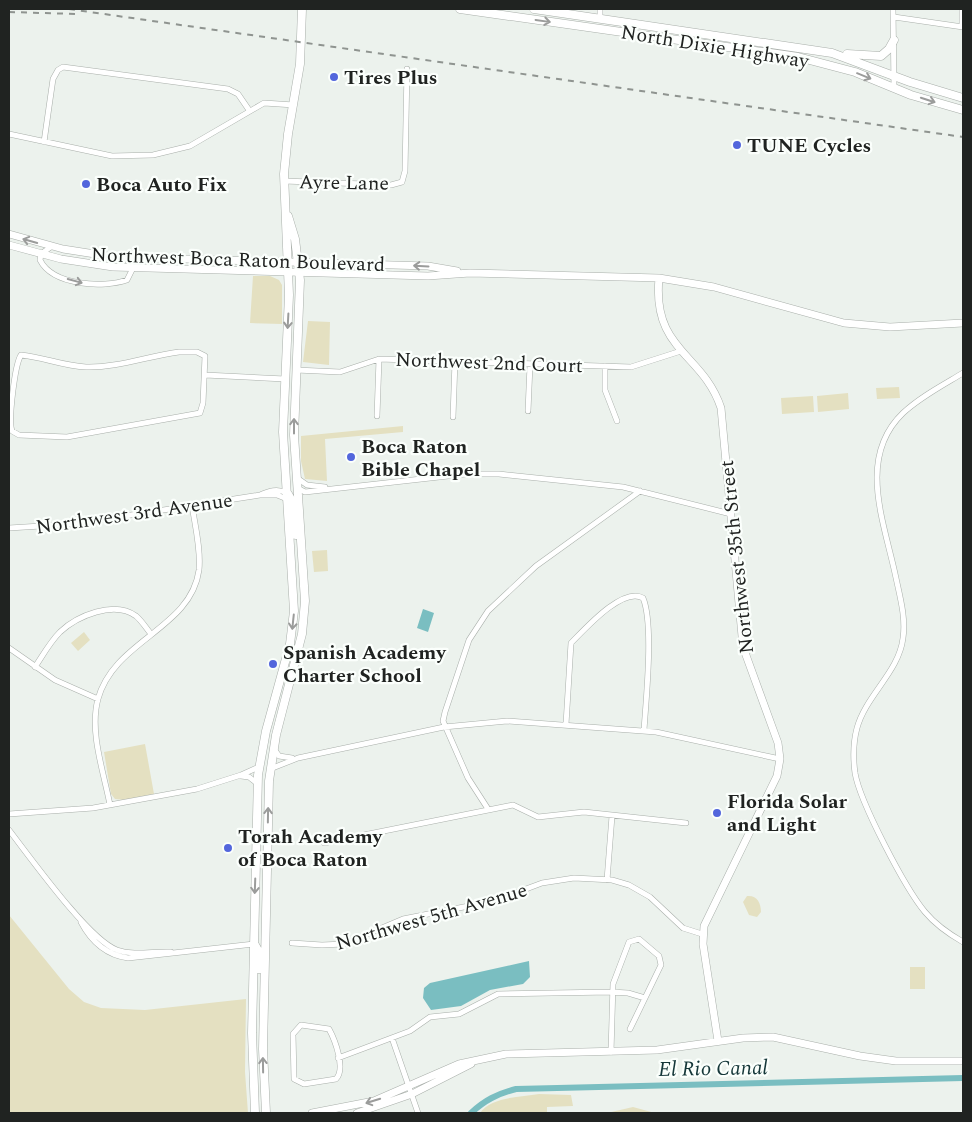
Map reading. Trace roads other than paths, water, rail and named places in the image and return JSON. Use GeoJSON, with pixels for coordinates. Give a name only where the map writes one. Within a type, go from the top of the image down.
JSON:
{"type":"FeatureCollection","features":[{"type":"Feature","properties":{"kind":"main road"},"geometry":{"type":"LineString","coordinates":[[255,1113],[252,1053],[259,767],[266,731],[293,628],[294,602],[283,430],[289,272],[284,182],[287,139],[300,64],[302,9]]}},
{"type":"Feature","properties":{"kind":"main road","name":"North Dixie Highway"},"geometry":{"type":"LineString","coordinates":[[460,9],[798,57],[855,72],[894,88],[963,110]]}},
{"type":"Feature","properties":{"kind":"main road","name":"North Dixie Highway"},"geometry":{"type":"LineString","coordinates":[[534,9],[832,53],[894,76],[963,98]]}},
{"type":"Feature","properties":{"kind":"main road"},"geometry":{"type":"LineString","coordinates":[[832,53],[878,57],[885,54],[894,40]]}},
{"type":"Feature","properties":{"kind":"main road"},"geometry":{"type":"LineString","coordinates":[[266,1113],[263,1070],[270,769],[273,748],[300,645],[304,614],[302,551],[293,426],[299,272],[295,239],[285,207]]}},
{"type":"Feature","properties":{"kind":"main road"},"geometry":{"type":"LineString","coordinates":[[283,430],[288,446],[291,480],[297,488]]}},
{"type":"Feature","properties":{"kind":"main road"},"geometry":{"type":"LineString","coordinates":[[287,496],[293,501],[296,536],[302,551]]}},
{"type":"Feature","properties":{"kind":"main road"},"geometry":{"type":"LineString","coordinates":[[291,560],[304,614]]}},
{"type":"Feature","properties":{"kind":"main road"},"geometry":{"type":"LineString","coordinates":[[254,944],[259,952],[259,980],[264,1006]]}},
{"type":"Feature","properties":{"kind":"street"},"geometry":{"type":"LineString","coordinates":[[600,9],[600,18]]}},
{"type":"Feature","properties":{"kind":"street"},"geometry":{"type":"LineString","coordinates":[[893,9],[894,88]]}},
{"type":"Feature","properties":{"kind":"street"},"geometry":{"type":"LineString","coordinates":[[894,17],[963,27],[962,9]]}},
{"type":"Feature","properties":{"kind":"street"},"geometry":{"type":"LineString","coordinates":[[44,142],[55,74],[58,70],[69,66],[228,89],[238,94],[249,110]]}},
{"type":"Feature","properties":{"kind":"street","name":"Ayre Lane"},"geometry":{"type":"LineString","coordinates":[[284,182],[392,185],[400,183],[403,180],[407,69]]}},
{"type":"Feature","properties":{"kind":"street"},"geometry":{"type":"LineString","coordinates":[[9,134],[112,156],[166,154],[202,140],[249,110],[268,102],[294,105]]}},
{"type":"Feature","properties":{"kind":"street","name":"Northwest Boca Raton Boulevard"},"geometry":{"type":"LineString","coordinates":[[9,234],[52,246],[126,258],[428,266],[470,273]]}},
{"type":"Feature","properties":{"kind":"street","name":"Northwest Boca Raton Boulevard"},"geometry":{"type":"LineString","coordinates":[[9,245],[87,264],[133,268],[428,276],[470,273],[659,278],[710,286],[844,323],[890,327],[963,323]]}},
{"type":"Feature","properties":{"kind":"street"},"geometry":{"type":"LineString","coordinates":[[52,246],[41,254],[40,260],[46,269],[62,277],[87,284],[127,280],[133,268],[126,258]]}},
{"type":"Feature","properties":{"kind":"street","name":"Northwest 35th Street"},"geometry":{"type":"LineString","coordinates":[[659,278],[660,315],[669,336],[711,387],[721,408],[743,647],[778,743],[780,759],[777,776],[709,914],[702,934],[718,1041]]}},
{"type":"Feature","properties":{"kind":"street","name":"Northwest 2nd Court"},"geometry":{"type":"LineString","coordinates":[[296,370],[340,372],[379,359],[530,365],[639,366],[681,350]]}},
{"type":"Feature","properties":{"kind":"street"},"geometry":{"type":"LineString","coordinates":[[197,352],[205,356],[205,375],[202,410],[196,416],[67,437],[19,435],[12,431],[11,419],[15,379],[21,355],[53,363],[86,367],[114,365],[164,354],[197,352]]}},
{"type":"Feature","properties":{"kind":"street"},"geometry":{"type":"LineString","coordinates":[[377,416],[379,359]]}},
{"type":"Feature","properties":{"kind":"street"},"geometry":{"type":"LineString","coordinates":[[453,417],[455,361]]}},
{"type":"Feature","properties":{"kind":"street"},"geometry":{"type":"LineString","coordinates":[[528,411],[530,365]]}},
{"type":"Feature","properties":{"kind":"street"},"geometry":{"type":"LineString","coordinates":[[605,366],[605,390],[617,421]]}},
{"type":"Feature","properties":{"kind":"street"},"geometry":{"type":"LineString","coordinates":[[963,373],[917,402],[902,414],[888,434],[880,454],[876,470],[877,492],[900,598],[903,639],[895,663],[870,699],[860,720],[854,743],[854,760],[862,796],[912,894],[935,922],[963,942]]}},
{"type":"Feature","properties":{"kind":"street"},"geometry":{"type":"LineString","coordinates":[[205,375],[285,379]]}},
{"type":"Feature","properties":{"kind":"street"},"geometry":{"type":"LineString","coordinates":[[9,378],[15,379]]}},
{"type":"Feature","properties":{"kind":"street"},"geometry":{"type":"LineString","coordinates":[[297,488],[305,492],[330,488],[486,474],[528,477],[640,491],[731,514]]}},
{"type":"Feature","properties":{"kind":"street"},"geometry":{"type":"LineString","coordinates":[[297,478],[307,485],[330,488]]}},
{"type":"Feature","properties":{"kind":"street","name":"Northwest 3rd Avenue"},"geometry":{"type":"LineString","coordinates":[[9,528],[73,524],[260,495],[278,490],[287,496]]}},
{"type":"Feature","properties":{"kind":"street"},"geometry":{"type":"LineString","coordinates":[[488,810],[468,778],[444,727],[444,712],[470,640],[488,611],[536,566],[640,491]]}},
{"type":"Feature","properties":{"kind":"street"},"geometry":{"type":"LineString","coordinates":[[110,805],[96,728],[98,699],[113,668],[128,652],[183,606],[197,578],[198,550],[192,505]]}},
{"type":"Feature","properties":{"kind":"street"},"geometry":{"type":"LineString","coordinates":[[566,724],[571,643],[600,614],[625,597],[639,596],[645,604],[648,662],[644,730]]}},
{"type":"Feature","properties":{"kind":"street"},"geometry":{"type":"LineString","coordinates":[[35,666],[61,631],[79,619],[96,613],[113,610],[131,613],[150,634]]}},
{"type":"Feature","properties":{"kind":"street"},"geometry":{"type":"LineString","coordinates":[[9,648],[56,680],[98,699]]}},
{"type":"Feature","properties":{"kind":"street"},"geometry":{"type":"LineString","coordinates":[[270,769],[295,758],[444,727],[507,721],[668,733],[780,759]]}},
{"type":"Feature","properties":{"kind":"street"},"geometry":{"type":"LineString","coordinates":[[273,748],[279,756],[295,758]]}},
{"type":"Feature","properties":{"kind":"street"},"geometry":{"type":"LineString","coordinates":[[9,814],[110,805],[207,787],[241,776],[259,767]]}},
{"type":"Feature","properties":{"kind":"street"},"geometry":{"type":"LineString","coordinates":[[241,776],[249,777],[258,784]]}},
{"type":"Feature","properties":{"kind":"street"},"geometry":{"type":"LineString","coordinates":[[324,843],[513,805],[538,817],[571,812],[686,824]]}},
{"type":"Feature","properties":{"kind":"street"},"geometry":{"type":"LineString","coordinates":[[607,880],[612,816]]}},
{"type":"Feature","properties":{"kind":"street"},"geometry":{"type":"LineString","coordinates":[[9,830],[80,919],[106,945],[131,953],[171,952],[254,944]]}},
{"type":"Feature","properties":{"kind":"street","name":"Northwest 5th Avenue"},"geometry":{"type":"LineString","coordinates":[[292,943],[344,944],[403,919],[494,900],[554,880],[574,878],[624,883],[640,890],[683,928],[702,934]]}},
{"type":"Feature","properties":{"kind":"street"},"geometry":{"type":"LineString","coordinates":[[611,1052],[612,992],[625,951],[629,942],[634,939],[645,942],[661,960],[630,1029]]}},
{"type":"Feature","properties":{"kind":"street"},"geometry":{"type":"LineString","coordinates":[[338,1058],[410,1031],[430,1017],[459,1014],[498,994],[612,992],[628,993],[645,998]]}},
{"type":"Feature","properties":{"kind":"street"},"geometry":{"type":"LineString","coordinates":[[301,1025],[329,1029],[338,1058],[340,1072],[336,1079],[304,1084],[298,1083],[294,1079],[293,1068],[295,1031],[301,1025]]}},
{"type":"Feature","properties":{"kind":"street"},"geometry":{"type":"LineString","coordinates":[[357,1113],[411,1091],[459,1064],[506,1054],[657,1050],[758,1037],[783,1038],[860,1056],[896,1061],[963,1061]]}},
{"type":"Feature","properties":{"kind":"street"},"geometry":{"type":"LineString","coordinates":[[392,1038],[418,1113]]}},
{"type":"Feature","properties":{"kind":"street"},"geometry":{"type":"LineString","coordinates":[[312,1113],[362,1104],[411,1091]]}},
{"type":"Feature","properties":{"kind":"water"},"geometry":{"type":"Polygon","coordinates":[[[423,609],[434,613],[428,632],[417,628],[423,609]]]}},
{"type":"Feature","properties":{"kind":"water"},"geometry":{"type":"Polygon","coordinates":[[[529,961],[530,977],[523,984],[490,990],[461,1006],[431,1010],[423,998],[424,988],[430,983],[529,961]]]}},
{"type":"Feature","properties":{"kind":"waterway","name":"El Rio Canal"},"geometry":{"type":"LineString","coordinates":[[471,1113],[481,1104],[492,1098],[516,1089],[963,1078]]}},
{"type":"Feature","properties":{"kind":"railway"},"geometry":{"type":"LineString","coordinates":[[69,9],[963,137]]}},
{"type":"Feature","properties":{"kind":"railway"},"geometry":{"type":"LineString","coordinates":[[9,12],[76,14]]}},
{"type":"Feature","properties":{"kind":"place","name":"Tires Plus"},"geometry":{"type":"Point","coordinates":[334,77]}},
{"type":"Feature","properties":{"kind":"place","name":"TUNE Cycles"},"geometry":{"type":"Point","coordinates":[737,145]}},
{"type":"Feature","properties":{"kind":"place","name":"Boca Auto Fix"},"geometry":{"type":"Point","coordinates":[86,184]}},
{"type":"Feature","properties":{"kind":"place","name":"Boca Raton Bible Chapel"},"geometry":{"type":"Point","coordinates":[351,457]}},
{"type":"Feature","properties":{"kind":"place","name":"Spanish Academy Charter School"},"geometry":{"type":"Point","coordinates":[273,664]}},
{"type":"Feature","properties":{"kind":"place","name":"Florida Solar and Light"},"geometry":{"type":"Point","coordinates":[717,813]}},
{"type":"Feature","properties":{"kind":"place","name":"Torah Academy of Boca Raton"},"geometry":{"type":"Point","coordinates":[228,848]}}]}
